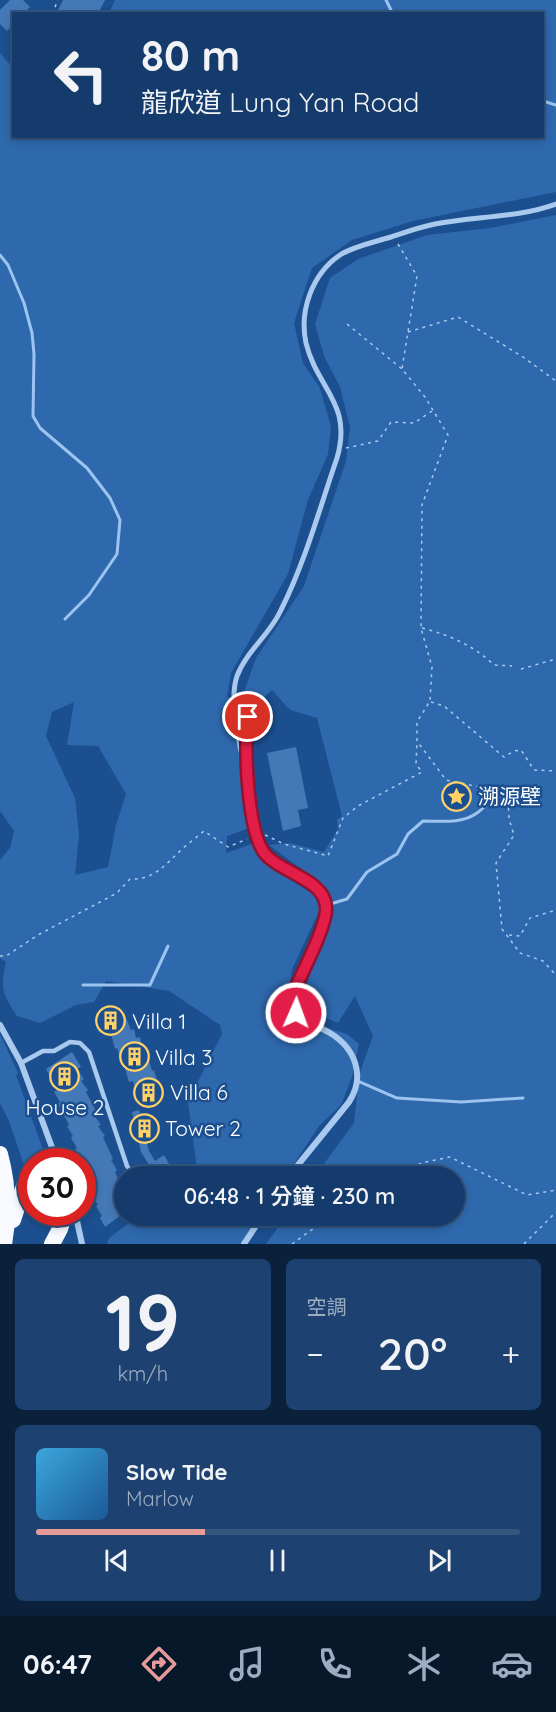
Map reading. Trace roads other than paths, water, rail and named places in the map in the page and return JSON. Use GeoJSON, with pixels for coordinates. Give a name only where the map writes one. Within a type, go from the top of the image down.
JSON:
{"type":"FeatureCollection","features":[{"type":"Feature","properties":{"kind":"highway"},"geometry":{"type":"LineString","coordinates":[[0,1154],[8,1197],[5,1244]]}},
{"type":"Feature","properties":{"kind":"highway"},"geometry":{"type":"LineString","coordinates":[[5,1244],[18,1203]]}},
{"type":"Feature","properties":{"kind":"highway"},"geometry":{"type":"LineString","coordinates":[[52,1244],[61,1226]]}},
{"type":"Feature","properties":{"kind":"street"},"geometry":{"type":"LineString","coordinates":[[297,1166],[349,1101],[356,1090],[358,1073],[355,1060],[345,1044],[299,1015],[292,1003],[294,992],[325,919],[325,899],[316,887],[266,855],[256,838],[235,706],[237,677],[248,656],[276,619],[296,580],[339,450],[340,416],[332,395],[308,350],[304,329],[306,307],[315,282],[342,254],[433,224],[516,215],[556,204]]}},
{"type":"Feature","properties":{"kind":"street"},"geometry":{"type":"LineString","coordinates":[[0,1025],[21,1063],[52,1148]]}},
{"type":"Feature","properties":{"kind":"street"},"geometry":{"type":"LineString","coordinates":[[79,1226],[82,1244]]}},
{"type":"Feature","properties":{"kind":"street"},"geometry":{"type":"LineString","coordinates":[[244,1244],[256,1226]]}},
{"type":"Feature","properties":{"kind":"lane"},"geometry":{"type":"LineString","coordinates":[[246,776],[248,717],[255,712],[257,705]]}},
{"type":"Feature","properties":{"kind":"lane"},"geometry":{"type":"LineString","coordinates":[[21,1063],[43,1051],[54,1051],[70,1042],[84,1046],[89,1052],[127,1166]]}},
{"type":"Feature","properties":{"kind":"waterway"},"geometry":{"type":"LineString","coordinates":[[386,0],[392,12]]}},
{"type":"Feature","properties":{"kind":"waterway"},"geometry":{"type":"LineString","coordinates":[[544,101],[556,105]]}},
{"type":"Feature","properties":{"kind":"waterway"},"geometry":{"type":"LineString","coordinates":[[0,255],[8,265],[24,303],[32,333],[33,416],[40,428],[87,468],[110,498],[120,520],[117,554],[89,595],[65,619]]}},
{"type":"Feature","properties":{"kind":"waterway"},"geometry":{"type":"LineString","coordinates":[[327,905],[347,899],[367,872],[397,854],[408,834],[423,821],[465,819],[493,800]]}},
{"type":"Feature","properties":{"kind":"waterway"},"geometry":{"type":"LineString","coordinates":[[83,985],[150,985],[168,946]]}},
{"type":"Feature","properties":{"kind":"waterway"},"geometry":{"type":"LineString","coordinates":[[358,1081],[397,1098],[461,1102],[523,1098]]}},
{"type":"Feature","properties":{"kind":"place","name":"溯源壁"},"geometry":{"type":"Point","coordinates":[457,796]}},
{"type":"Feature","properties":{"kind":"place","name":"Villa 1"},"geometry":{"type":"Point","coordinates":[111,1021]}},
{"type":"Feature","properties":{"kind":"place","name":"Villa 3"},"geometry":{"type":"Point","coordinates":[134,1057]}},
{"type":"Feature","properties":{"kind":"place","name":"House 2"},"geometry":{"type":"Point","coordinates":[65,1076]}},
{"type":"Feature","properties":{"kind":"place","name":"Villa 6"},"geometry":{"type":"Point","coordinates":[149,1092]}},
{"type":"Feature","properties":{"kind":"place","name":"Tower 2"},"geometry":{"type":"Point","coordinates":[144,1128]}}]}
